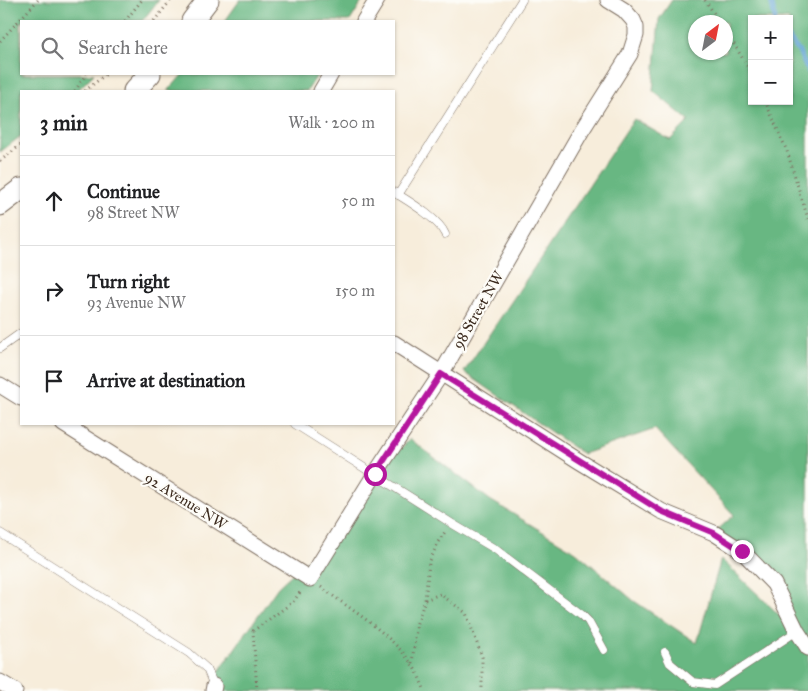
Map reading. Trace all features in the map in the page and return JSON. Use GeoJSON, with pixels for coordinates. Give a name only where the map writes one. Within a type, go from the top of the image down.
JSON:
{"type":"FeatureCollection","features":[{"type":"Feature","properties":{"kind":"main road"},"geometry":{"type":"LineString","coordinates":[[193,20],[208,0]]}},
{"type":"Feature","properties":{"kind":"main road"},"geometry":{"type":"LineString","coordinates":[[135,90],[149,75]]}},
{"type":"Feature","properties":{"kind":"main road"},"geometry":{"type":"LineString","coordinates":[[0,205],[20,190]]}},
{"type":"Feature","properties":{"kind":"street"},"geometry":{"type":"LineString","coordinates":[[365,20],[377,0]]}},
{"type":"Feature","properties":{"kind":"street","name":"98 Street NW"},"geometry":{"type":"LineString","coordinates":[[310,579],[375,474],[441,374],[582,130],[630,54],[636,35],[636,27],[633,20],[624,10],[608,0]]}},
{"type":"Feature","properties":{"kind":"street"},"geometry":{"type":"LineString","coordinates":[[322,90],[330,75]]}},
{"type":"Feature","properties":{"kind":"street"},"geometry":{"type":"LineString","coordinates":[[395,344],[661,511],[714,533],[742,551],[774,584],[797,631],[808,648]]}},
{"type":"Feature","properties":{"kind":"street"},"geometry":{"type":"LineString","coordinates":[[0,385],[20,397]]}},
{"type":"Feature","properties":{"kind":"street","name":"92 Avenue NW"},"geometry":{"type":"LineString","coordinates":[[64,425],[310,579]]}},
{"type":"Feature","properties":{"kind":"street"},"geometry":{"type":"LineString","coordinates":[[0,682],[14,691]]}},
{"type":"Feature","properties":{"kind":"lane"},"geometry":{"type":"LineString","coordinates":[[445,234],[439,224],[396,194],[522,0]]}},
{"type":"Feature","properties":{"kind":"lane"},"geometry":{"type":"LineString","coordinates":[[0,348],[20,334]]}},
{"type":"Feature","properties":{"kind":"lane"},"geometry":{"type":"LineString","coordinates":[[297,425],[495,549],[582,615],[588,621],[604,650]]}},
{"type":"Feature","properties":{"kind":"lane"},"geometry":{"type":"LineString","coordinates":[[0,533],[190,653],[207,669],[214,689]]}},
{"type":"Feature","properties":{"kind":"lane"},"geometry":{"type":"LineString","coordinates":[[666,652],[670,663],[692,682],[715,685],[797,631]]}},
{"type":"Feature","properties":{"kind":"path"},"geometry":{"type":"LineString","coordinates":[[0,41],[38,0]]}},
{"type":"Feature","properties":{"kind":"path"},"geometry":{"type":"LineString","coordinates":[[126,20],[142,0]]}},
{"type":"Feature","properties":{"kind":"path"},"geometry":{"type":"LineString","coordinates":[[155,20],[171,0]]}},
{"type":"Feature","properties":{"kind":"path"},"geometry":{"type":"LineString","coordinates":[[705,0],[715,15]]}},
{"type":"Feature","properties":{"kind":"path"},"geometry":{"type":"LineString","coordinates":[[733,43],[748,67]]}},
{"type":"Feature","properties":{"kind":"path"},"geometry":{"type":"LineString","coordinates":[[76,90],[85,75]]}},
{"type":"Feature","properties":{"kind":"path"},"geometry":{"type":"LineString","coordinates":[[86,90],[105,75]]}},
{"type":"Feature","properties":{"kind":"path"},"geometry":{"type":"LineString","coordinates":[[768,105],[786,151],[808,219]]}},
{"type":"Feature","properties":{"kind":"path"},"geometry":{"type":"LineString","coordinates":[[0,161],[20,146]]}},
{"type":"Feature","properties":{"kind":"path"},"geometry":{"type":"LineString","coordinates":[[411,663],[417,623],[425,600],[429,563],[438,542],[451,523]]}},
{"type":"Feature","properties":{"kind":"path"},"geometry":{"type":"LineString","coordinates":[[257,691],[254,630],[293,602],[310,579],[395,645],[411,663],[425,691]]}},
{"type":"Feature","properties":{"kind":"path"},"geometry":{"type":"LineString","coordinates":[[425,600],[440,594],[466,613],[482,657],[482,691]]}},
{"type":"Feature","properties":{"kind":"green space"},"geometry":{"type":"Polygon","coordinates":[[[0,0],[159,0],[143,20],[20,20],[20,75],[93,75],[78,90],[20,90],[20,137],[0,152],[0,0]]]}},
{"type":"Feature","properties":{"kind":"green space"},"geometry":{"type":"Polygon","coordinates":[[[240,0],[363,0],[351,20],[226,20],[240,0]]]}},
{"type":"Feature","properties":{"kind":"green space"},"geometry":{"type":"Polygon","coordinates":[[[672,0],[808,0],[808,691],[220,691],[217,674],[278,587],[318,550],[375,474],[410,439],[490,500],[576,552],[634,601],[697,643],[721,559],[795,630],[774,584],[714,533],[734,515],[655,429],[583,454],[464,372],[634,119],[670,140],[689,121],[653,91],[659,19],[672,0]]]}},
{"type":"Feature","properties":{"kind":"green space"},"geometry":{"type":"Polygon","coordinates":[[[182,75],[317,75],[308,90],[169,90],[182,75]]]}},
{"type":"Feature","properties":{"kind":"waterway"},"geometry":{"type":"LineString","coordinates":[[771,0],[774,15]]}},
{"type":"Feature","properties":{"kind":"waterway"},"geometry":{"type":"LineString","coordinates":[[793,44],[808,71]]}},
{"type":"Feature","properties":{"kind":"route"},"geometry":{"type":"LineString","coordinates":[[375,474],[441,374],[661,511],[714,533],[742,551]]}}]}
